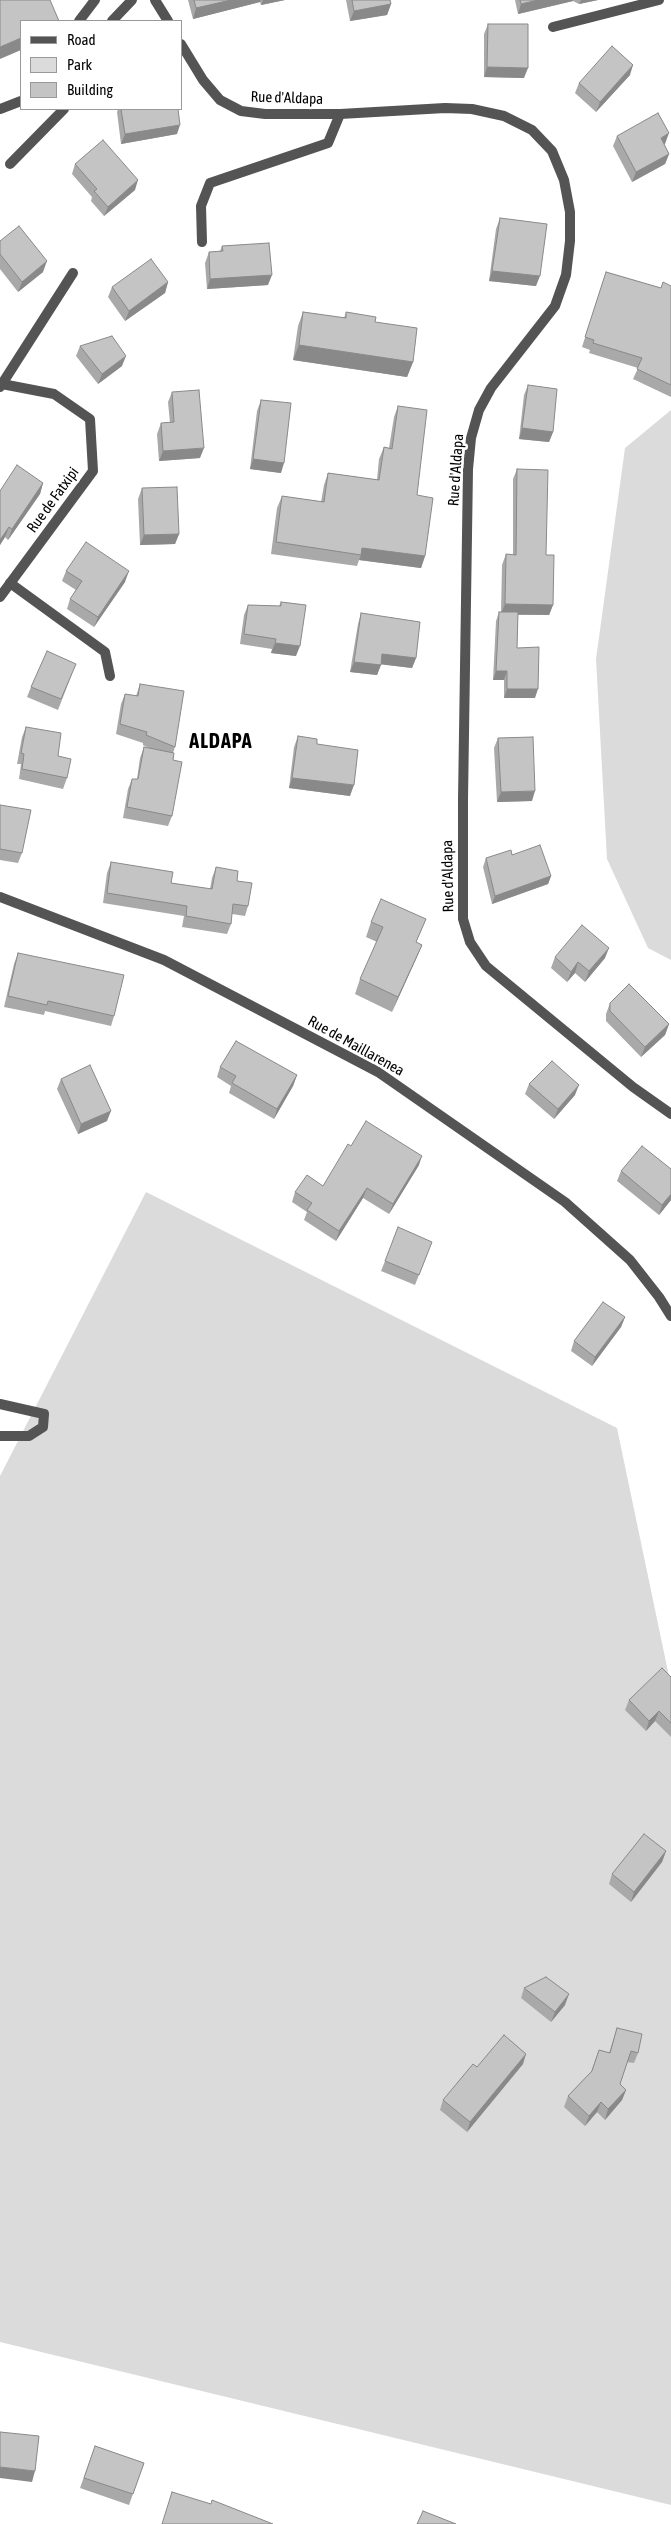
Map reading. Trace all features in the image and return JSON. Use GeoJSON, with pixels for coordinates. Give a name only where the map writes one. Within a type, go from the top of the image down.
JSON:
{"type":"FeatureCollection","features":[{"type":"Feature","properties":{"kind":"street"},"geometry":{"type":"LineString","coordinates":[[80,20],[95,0]]}},
{"type":"Feature","properties":{"kind":"street"},"geometry":{"type":"LineString","coordinates":[[113,20],[132,0]]}},
{"type":"Feature","properties":{"kind":"street"},"geometry":{"type":"LineString","coordinates":[[155,0],[167,20]]}},
{"type":"Feature","properties":{"kind":"street"},"geometry":{"type":"LineString","coordinates":[[553,27],[659,0]]}},
{"type":"Feature","properties":{"kind":"street","name":"Rue d'Aldapa"},"geometry":{"type":"LineString","coordinates":[[182,46],[202,80],[220,100],[241,111],[265,114],[340,114],[445,108],[472,109],[504,116],[532,130],[552,151],[564,180],[570,212],[570,241],[566,275],[555,306],[491,388],[480,410],[471,438],[468,469],[462,819],[463,919],[470,942],[486,966],[632,1088],[671,1114]]}},
{"type":"Feature","properties":{"kind":"street"},"geometry":{"type":"LineString","coordinates":[[0,109],[20,101]]}},
{"type":"Feature","properties":{"kind":"street"},"geometry":{"type":"LineString","coordinates":[[10,164],[63,110]]}},
{"type":"Feature","properties":{"kind":"street"},"geometry":{"type":"LineString","coordinates":[[202,242],[201,206],[210,184],[328,143],[340,114]]}},
{"type":"Feature","properties":{"kind":"street"},"geometry":{"type":"LineString","coordinates":[[1,385],[73,273]]}},
{"type":"Feature","properties":{"kind":"street","name":"Rue de Fatxipi"},"geometry":{"type":"LineString","coordinates":[[0,597],[93,471],[90,419],[54,394],[1,385]]}},
{"type":"Feature","properties":{"kind":"street"},"geometry":{"type":"LineString","coordinates":[[10,583],[105,652],[110,676]]}},
{"type":"Feature","properties":{"kind":"street","name":"Rue de Maillarenea"},"geometry":{"type":"LineString","coordinates":[[0,897],[164,960],[378,1072],[565,1202],[630,1260],[659,1297],[671,1316]]}},
{"type":"Feature","properties":{"kind":"street"},"geometry":{"type":"LineString","coordinates":[[0,1404],[44,1414],[43,1426],[29,1436],[0,1436]]}},
{"type":"Feature","properties":{"kind":"green space"},"geometry":{"type":"Polygon","coordinates":[[[671,410],[671,960],[648,948],[607,859],[596,659],[625,448],[671,410]]]}},
{"type":"Feature","properties":{"kind":"green space"},"geometry":{"type":"Polygon","coordinates":[[[146,1192],[617,1428],[671,1686],[671,2505],[0,2342],[0,1476],[146,1192]]]}},
{"type":"Feature","properties":{"kind":"building"},"geometry":{"type":"Polygon","coordinates":[[[0,0],[50,0],[59,20],[20,20],[20,38],[0,47],[0,0]]]}},
{"type":"Feature","properties":{"kind":"building"},"geometry":{"type":"Polygon","coordinates":[[[194,0],[231,0],[196,8],[194,0]]]}},
{"type":"Feature","properties":{"kind":"building"},"geometry":{"type":"Polygon","coordinates":[[[352,0],[390,0],[391,4],[354,11],[352,0]]]}},
{"type":"Feature","properties":{"kind":"building"},"geometry":{"type":"Polygon","coordinates":[[[520,0],[538,0],[521,4],[520,0]]]}},
{"type":"Feature","properties":{"kind":"building"},"geometry":{"type":"Polygon","coordinates":[[[488,24],[528,24],[528,68],[487,67],[488,24]]]}},
{"type":"Feature","properties":{"kind":"building"},"geometry":{"type":"Polygon","coordinates":[[[612,46],[633,65],[600,102],[579,83],[612,46]]]}},
{"type":"Feature","properties":{"kind":"building"},"geometry":{"type":"Polygon","coordinates":[[[121,110],[178,110],[180,125],[125,134],[121,110]]]}},
{"type":"Feature","properties":{"kind":"building"},"geometry":{"type":"Polygon","coordinates":[[[658,113],[669,133],[661,138],[669,154],[636,172],[617,136],[658,113]]]}},
{"type":"Feature","properties":{"kind":"building"},"geometry":{"type":"Polygon","coordinates":[[[103,140],[138,180],[108,207],[94,191],[97,189],[75,164],[103,140]]]}},
{"type":"Feature","properties":{"kind":"building"},"geometry":{"type":"Polygon","coordinates":[[[500,218],[547,224],[540,276],[492,271],[500,218]]]}},
{"type":"Feature","properties":{"kind":"building"},"geometry":{"type":"Polygon","coordinates":[[[19,226],[47,261],[22,282],[0,254],[0,241],[19,226]]]}},
{"type":"Feature","properties":{"kind":"building"},"geometry":{"type":"Polygon","coordinates":[[[269,243],[272,275],[210,279],[209,252],[223,251],[222,246],[269,243]]]}},
{"type":"Feature","properties":{"kind":"building"},"geometry":{"type":"Polygon","coordinates":[[[151,259],[168,282],[129,311],[112,287],[151,259]]]}},
{"type":"Feature","properties":{"kind":"building"},"geometry":{"type":"Polygon","coordinates":[[[606,272],[661,288],[663,282],[671,286],[671,385],[637,369],[642,358],[593,343],[594,340],[585,337],[606,272]]]}},
{"type":"Feature","properties":{"kind":"building"},"geometry":{"type":"Polygon","coordinates":[[[303,312],[346,318],[346,312],[376,317],[375,322],[417,328],[413,362],[299,345],[303,312]]]}},
{"type":"Feature","properties":{"kind":"building"},"geometry":{"type":"Polygon","coordinates":[[[112,336],[126,356],[102,374],[80,346],[112,336]]]}},
{"type":"Feature","properties":{"kind":"building"},"geometry":{"type":"Polygon","coordinates":[[[528,385],[557,389],[553,432],[522,428],[528,385]]]}},
{"type":"Feature","properties":{"kind":"building"},"geometry":{"type":"Polygon","coordinates":[[[199,390],[204,448],[163,451],[161,423],[174,422],[172,392],[199,390]]]}},
{"type":"Feature","properties":{"kind":"building"},"geometry":{"type":"Polygon","coordinates":[[[261,400],[291,403],[284,463],[253,459],[261,400]]]}},
{"type":"Feature","properties":{"kind":"building"},"geometry":{"type":"Polygon","coordinates":[[[398,406],[427,410],[417,495],[433,498],[425,556],[362,548],[361,555],[276,542],[282,496],[324,502],[328,473],[379,480],[384,447],[392,449],[398,406]]]}},
{"type":"Feature","properties":{"kind":"building"},"geometry":{"type":"Polygon","coordinates":[[[17,465],[43,483],[12,529],[9,527],[0,540],[0,491],[17,465]]]}},
{"type":"Feature","properties":{"kind":"building"},"geometry":{"type":"Polygon","coordinates":[[[517,469],[548,470],[546,555],[554,555],[553,605],[505,604],[506,554],[516,555],[517,469]]]}},
{"type":"Feature","properties":{"kind":"building"},"geometry":{"type":"Polygon","coordinates":[[[177,487],[179,534],[144,535],[142,488],[177,487]]]}},
{"type":"Feature","properties":{"kind":"building"},"geometry":{"type":"Polygon","coordinates":[[[86,542],[129,571],[98,617],[70,599],[82,581],[66,571],[86,542]]]}},
{"type":"Feature","properties":{"kind":"building"},"geometry":{"type":"Polygon","coordinates":[[[281,602],[306,605],[300,646],[275,643],[276,639],[244,634],[248,605],[281,606],[281,602]]]}},
{"type":"Feature","properties":{"kind":"building"},"geometry":{"type":"Polygon","coordinates":[[[499,612],[518,612],[517,648],[539,647],[538,689],[507,689],[507,671],[496,671],[499,612]]]}},
{"type":"Feature","properties":{"kind":"building"},"geometry":{"type":"Polygon","coordinates":[[[361,613],[420,622],[416,658],[382,654],[381,665],[354,662],[361,613]]]}},
{"type":"Feature","properties":{"kind":"building"},"geometry":{"type":"Polygon","coordinates":[[[47,651],[76,664],[61,699],[31,687],[47,651]]]}},
{"type":"Feature","properties":{"kind":"building"},"geometry":{"type":"Polygon","coordinates":[[[140,684],[184,691],[175,747],[146,735],[147,732],[120,724],[125,694],[138,696],[140,684]]]}},
{"type":"Feature","properties":{"kind":"building"},"geometry":{"type":"Polygon","coordinates":[[[26,727],[61,733],[58,756],[71,759],[67,778],[22,769],[24,754],[21,753],[26,727]]]}},
{"type":"Feature","properties":{"kind":"building"},"geometry":{"type":"Polygon","coordinates":[[[298,736],[317,739],[317,744],[358,750],[354,785],[292,778],[298,736]]]}},
{"type":"Feature","properties":{"kind":"building"},"geometry":{"type":"Polygon","coordinates":[[[533,737],[535,791],[501,792],[498,738],[533,737]]]}},
{"type":"Feature","properties":{"kind":"building"},"geometry":{"type":"Polygon","coordinates":[[[144,747],[174,753],[173,760],[182,762],[172,816],[127,807],[132,779],[138,779],[144,747]]]}},
{"type":"Feature","properties":{"kind":"building"},"geometry":{"type":"Polygon","coordinates":[[[0,805],[31,810],[22,853],[0,849],[0,805]]]}},
{"type":"Feature","properties":{"kind":"building"},"geometry":{"type":"Polygon","coordinates":[[[540,845],[551,876],[495,896],[486,858],[511,850],[512,855],[540,845]]]}},
{"type":"Feature","properties":{"kind":"building"},"geometry":{"type":"Polygon","coordinates":[[[111,862],[173,872],[171,883],[212,889],[216,867],[238,871],[237,881],[252,883],[248,906],[233,904],[231,924],[186,916],[187,906],[107,893],[111,862]]]}},
{"type":"Feature","properties":{"kind":"building"},"geometry":{"type":"Polygon","coordinates":[[[381,899],[426,919],[416,942],[422,945],[398,997],[360,979],[383,927],[371,922],[381,899]]]}},
{"type":"Feature","properties":{"kind":"building"},"geometry":{"type":"Polygon","coordinates":[[[582,925],[609,948],[589,971],[578,962],[571,972],[555,957],[582,925]]]}},
{"type":"Feature","properties":{"kind":"building"},"geometry":{"type":"Polygon","coordinates":[[[18,953],[124,975],[114,1016],[48,1001],[47,1005],[8,996],[18,953]]]}},
{"type":"Feature","properties":{"kind":"building"},"geometry":{"type":"Polygon","coordinates":[[[629,984],[669,1024],[645,1047],[610,1011],[610,1003],[629,984]]]}},
{"type":"Feature","properties":{"kind":"building"},"geometry":{"type":"Polygon","coordinates":[[[236,1041],[297,1075],[277,1109],[232,1083],[236,1076],[220,1067],[236,1041]]]}},
{"type":"Feature","properties":{"kind":"building"},"geometry":{"type":"Polygon","coordinates":[[[552,1061],[579,1085],[558,1109],[529,1084],[552,1061]]]}},
{"type":"Feature","properties":{"kind":"building"},"geometry":{"type":"Polygon","coordinates":[[[90,1065],[111,1111],[81,1124],[61,1079],[90,1065]]]}},
{"type":"Feature","properties":{"kind":"building"},"geometry":{"type":"Polygon","coordinates":[[[366,1121],[422,1156],[393,1204],[367,1188],[339,1231],[307,1210],[312,1203],[295,1192],[307,1175],[323,1186],[348,1144],[351,1146],[366,1121]]]}},
{"type":"Feature","properties":{"kind":"building"},"geometry":{"type":"Polygon","coordinates":[[[642,1146],[671,1169],[671,1194],[662,1205],[621,1171],[642,1146]]]}},
{"type":"Feature","properties":{"kind":"building"},"geometry":{"type":"Polygon","coordinates":[[[398,1227],[432,1242],[419,1275],[385,1261],[398,1227]]]}},
{"type":"Feature","properties":{"kind":"building"},"geometry":{"type":"Polygon","coordinates":[[[603,1302],[625,1317],[595,1357],[574,1341],[603,1302]]]}},
{"type":"Feature","properties":{"kind":"building"},"geometry":{"type":"Polygon","coordinates":[[[662,1668],[671,1677],[671,1723],[659,1711],[649,1721],[629,1700],[662,1668]]]}},
{"type":"Feature","properties":{"kind":"building"},"geometry":{"type":"Polygon","coordinates":[[[644,1834],[666,1851],[634,1892],[612,1874],[644,1834]]]}},
{"type":"Feature","properties":{"kind":"building"},"geometry":{"type":"Polygon","coordinates":[[[546,1977],[569,1994],[555,2012],[524,1988],[546,1977]]]}},
{"type":"Feature","properties":{"kind":"building"},"geometry":{"type":"Polygon","coordinates":[[[617,2028],[642,2034],[638,2053],[631,2051],[620,2084],[626,2090],[608,2109],[601,2102],[589,2116],[568,2096],[592,2071],[599,2050],[610,2053],[617,2028]]]}},
{"type":"Feature","properties":{"kind":"building"},"geometry":{"type":"Polygon","coordinates":[[[504,2035],[526,2054],[470,2122],[443,2100],[473,2064],[477,2067],[504,2035]]]}},
{"type":"Feature","properties":{"kind":"building"},"geometry":{"type":"Polygon","coordinates":[[[0,2432],[39,2436],[35,2471],[0,2467],[0,2432]]]}},
{"type":"Feature","properties":{"kind":"building"},"geometry":{"type":"Polygon","coordinates":[[[95,2446],[144,2463],[133,2494],[84,2478],[95,2446]]]}},
{"type":"Feature","properties":{"kind":"building"},"geometry":{"type":"Polygon","coordinates":[[[172,2492],[211,2504],[212,2500],[273,2524],[162,2524],[172,2492]]]}},
{"type":"Feature","properties":{"kind":"building"},"geometry":{"type":"Polygon","coordinates":[[[423,2511],[456,2524],[417,2524],[423,2511]]]}},
{"type":"Feature","properties":{"kind":"district","name":"ALDAPA"},"geometry":{"type":"Point","coordinates":[221,742]}}]}
